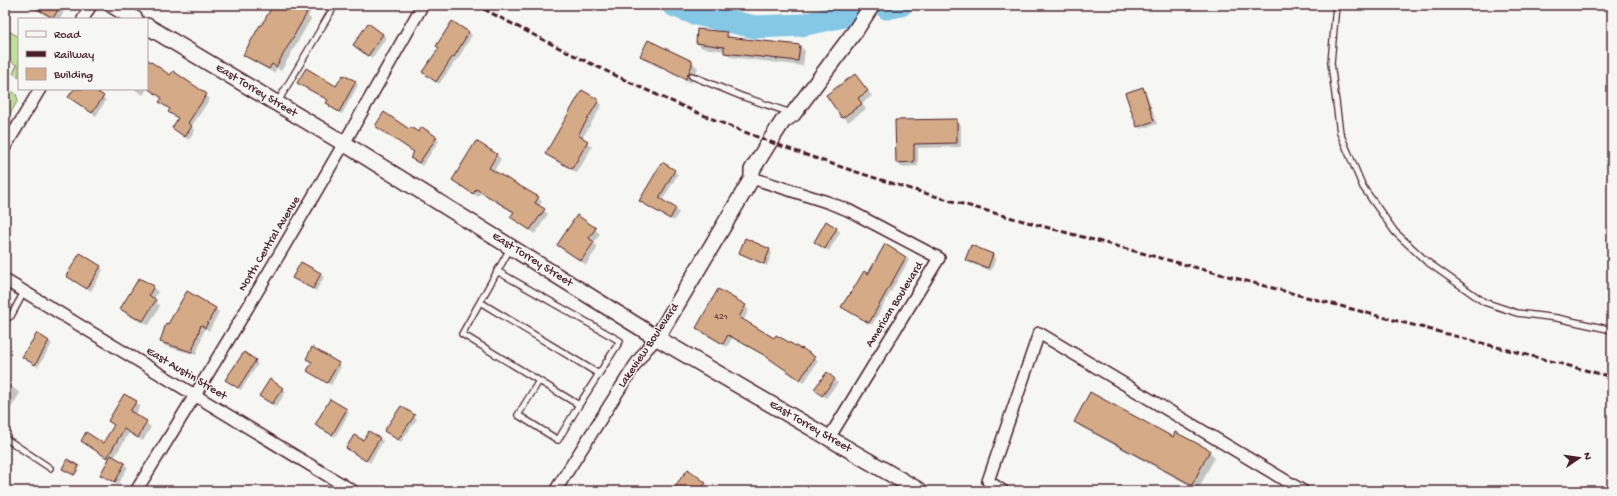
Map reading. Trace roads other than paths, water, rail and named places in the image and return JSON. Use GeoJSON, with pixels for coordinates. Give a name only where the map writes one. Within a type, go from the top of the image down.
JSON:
{"type":"FeatureCollection","features":[{"type":"Feature","properties":{"kind":"street"},"geometry":{"type":"LineString","coordinates":[[84,18],[91,5]]}},
{"type":"Feature","properties":{"kind":"street"},"geometry":{"type":"LineString","coordinates":[[112,5],[133,18]]}},
{"type":"Feature","properties":{"kind":"street","name":"Lakeview Boulevard"},"geometry":{"type":"LineString","coordinates":[[555,491],[645,351],[657,338],[752,178],[752,170],[783,121],[793,114],[856,30],[872,5]]}},
{"type":"Feature","properties":{"kind":"street","name":"North Central Avenue"},"geometry":{"type":"LineString","coordinates":[[136,491],[345,144],[422,6]]}},
{"type":"Feature","properties":{"kind":"street","name":"East Torrey Street"},"geometry":{"type":"LineString","coordinates":[[148,27],[345,144],[657,338],[920,491]]}},
{"type":"Feature","properties":{"kind":"street"},"geometry":{"type":"LineString","coordinates":[[5,147],[39,90]]}},
{"type":"Feature","properties":{"kind":"street","name":"American Boulevard"},"geometry":{"type":"LineString","coordinates":[[752,178],[848,210],[939,258],[829,438]]}},
{"type":"Feature","properties":{"kind":"street","name":"East Austin Street"},"geometry":{"type":"LineString","coordinates":[[5,280],[353,491]]}},
{"type":"Feature","properties":{"kind":"street"},"geometry":{"type":"LineString","coordinates":[[1003,491],[988,481],[1039,333],[1303,491]]}},
{"type":"Feature","properties":{"kind":"lane"},"geometry":{"type":"LineString","coordinates":[[277,103],[335,5]]}},
{"type":"Feature","properties":{"kind":"lane"},"geometry":{"type":"LineString","coordinates":[[1336,5],[1330,63],[1340,133],[1363,187],[1395,232],[1426,261],[1484,302],[1517,313],[1557,318],[1612,330]]}},
{"type":"Feature","properties":{"kind":"lane"},"geometry":{"type":"LineString","coordinates":[[692,76],[741,96],[793,114]]}},
{"type":"Feature","properties":{"kind":"lane"},"geometry":{"type":"LineString","coordinates":[[511,247],[462,334],[579,405]]}},
{"type":"Feature","properties":{"kind":"lane"},"geometry":{"type":"LineString","coordinates":[[497,271],[620,341],[558,440],[518,415],[539,381]]}},
{"type":"Feature","properties":{"kind":"lane"},"geometry":{"type":"LineString","coordinates":[[5,320],[11,316],[24,292]]}},
{"type":"Feature","properties":{"kind":"lane"},"geometry":{"type":"LineString","coordinates":[[480,302],[599,374]]}},
{"type":"Feature","properties":{"kind":"lane"},"geometry":{"type":"LineString","coordinates":[[5,438],[50,468]]}},
{"type":"Feature","properties":{"kind":"waterway"},"geometry":{"type":"LineString","coordinates":[[673,5],[696,14],[755,27],[801,25],[854,14]]}},
{"type":"Feature","properties":{"kind":"waterway"},"geometry":{"type":"LineString","coordinates":[[887,8],[901,5]]}},
{"type":"Feature","properties":{"kind":"railway"},"geometry":{"type":"LineString","coordinates":[[476,5],[597,66],[689,109],[767,141],[862,174],[1056,230],[1612,377]]}}]}
